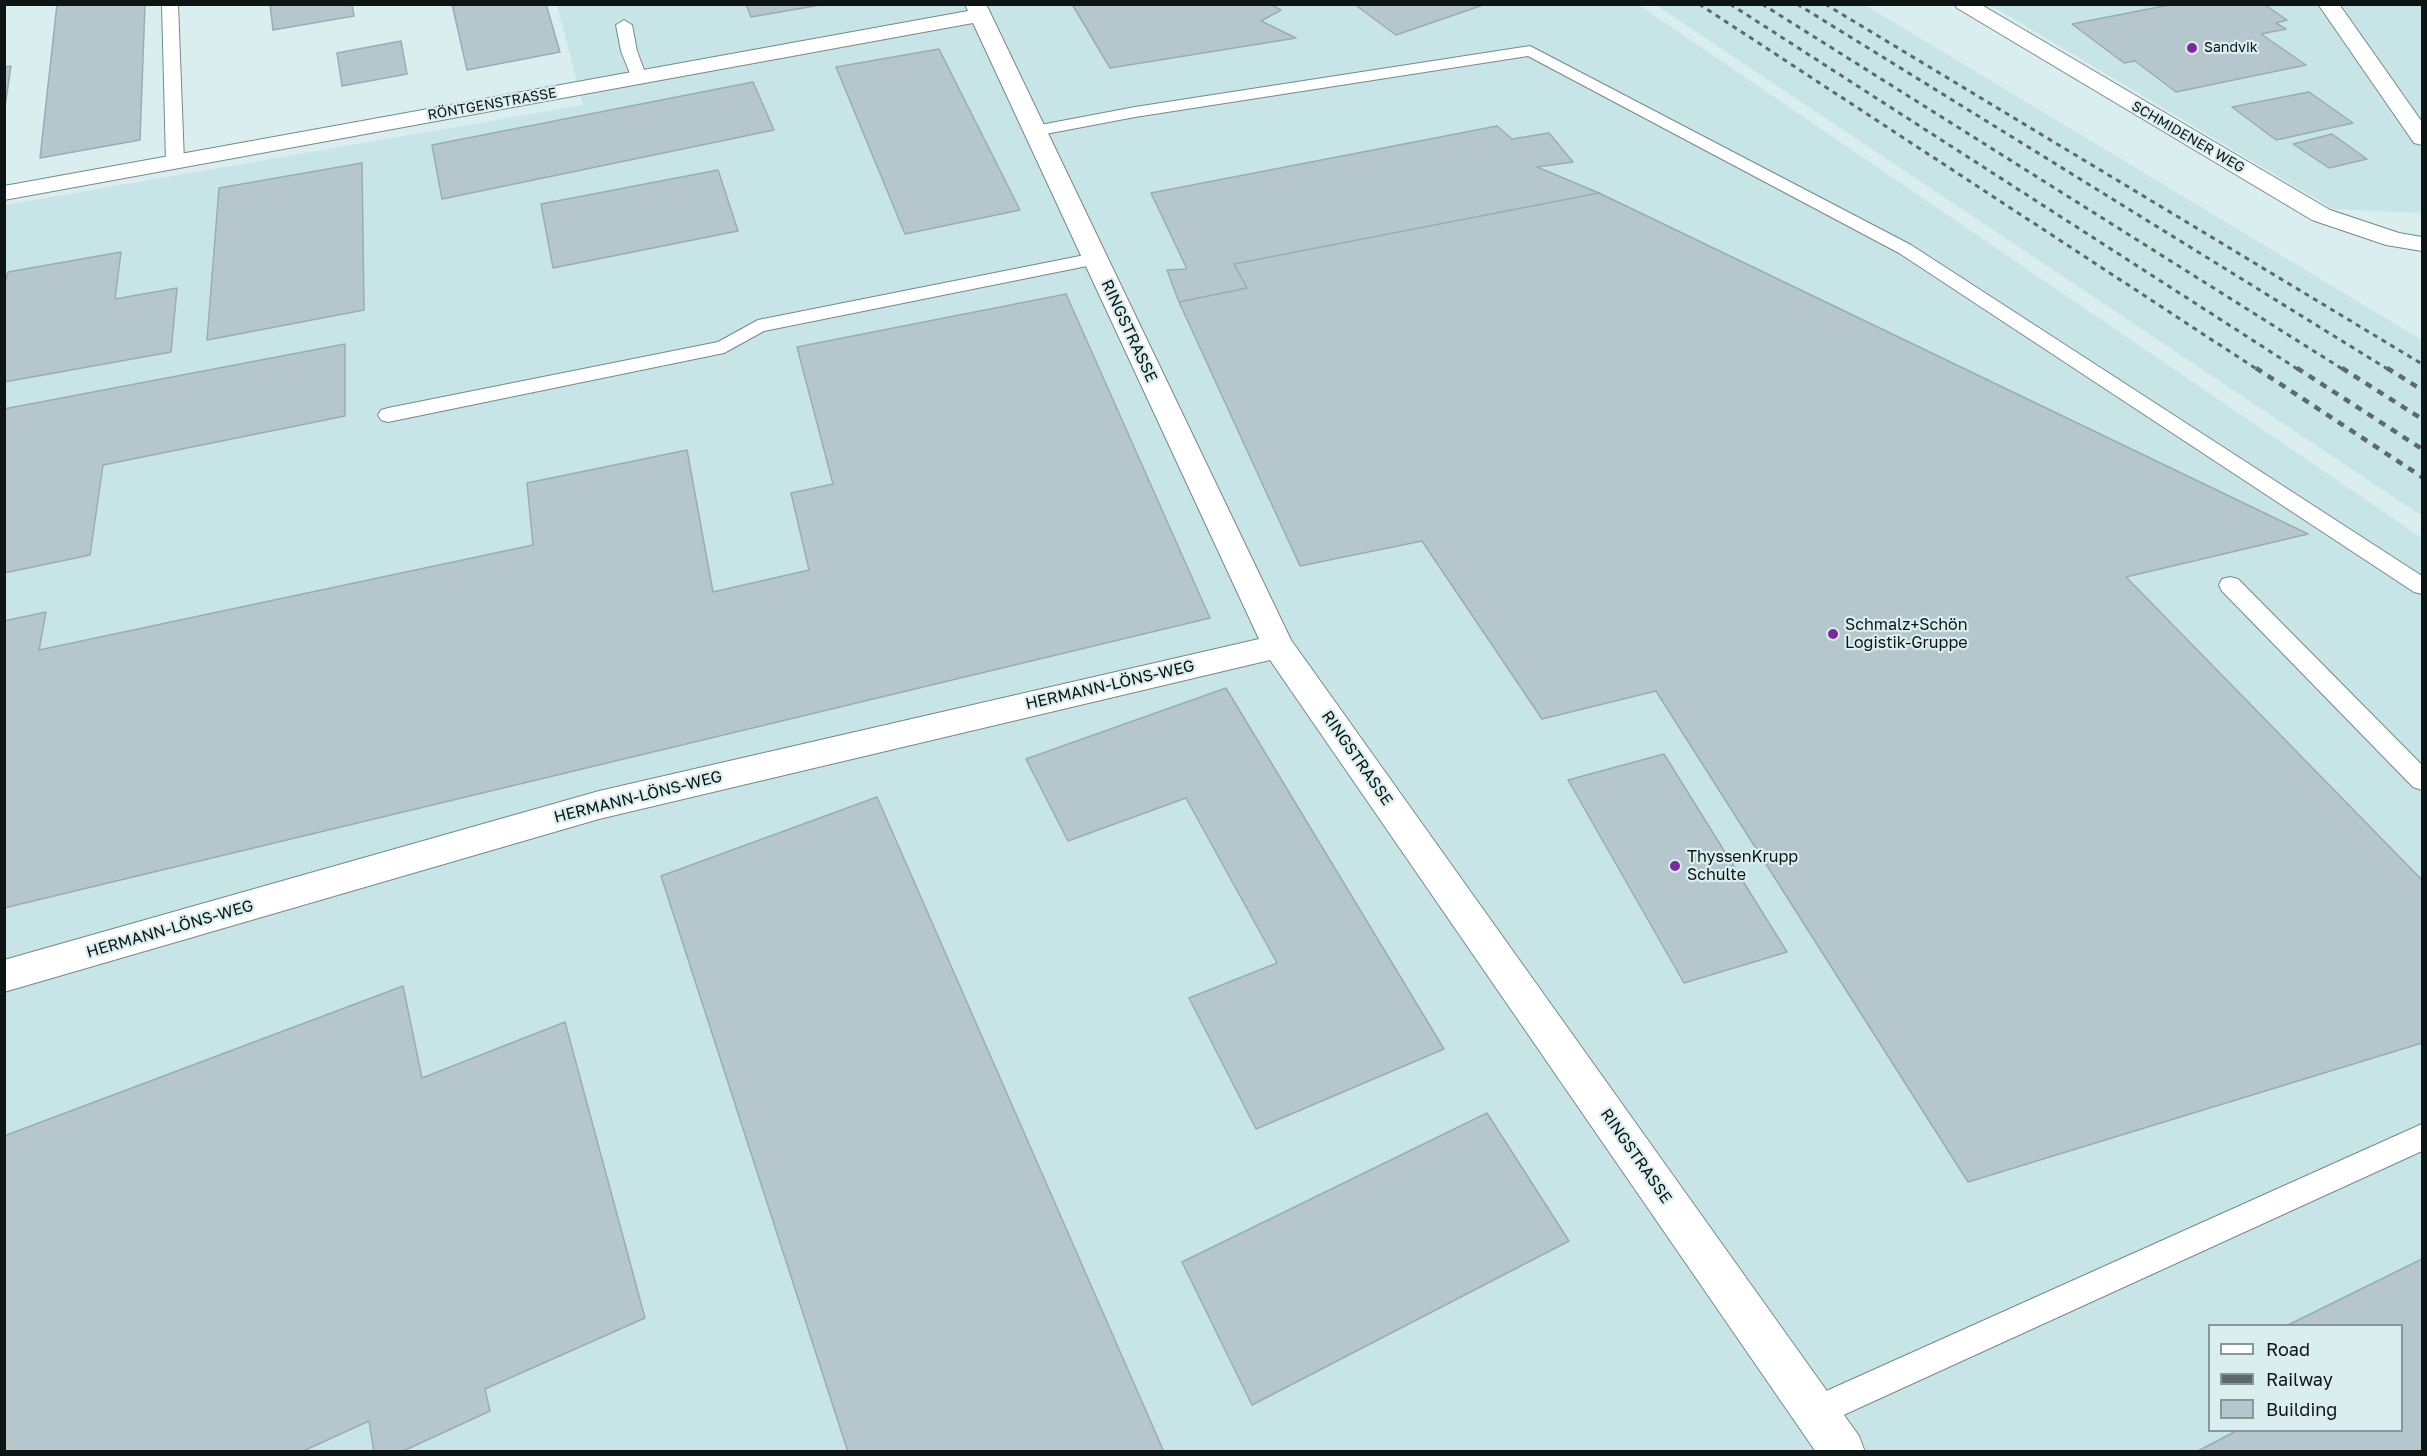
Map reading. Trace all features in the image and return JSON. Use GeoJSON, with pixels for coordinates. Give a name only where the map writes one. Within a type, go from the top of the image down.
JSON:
{"type":"FeatureCollection","features":[{"type":"Feature","properties":{"kind":"street","name":"SCHMIDENER WEG"},"geometry":{"type":"LineString","coordinates":[[1964,4],[2321,215],[2395,240],[2422,243]]}},
{"type":"Feature","properties":{"kind":"street"},"geometry":{"type":"LineString","coordinates":[[2328,4],[2422,138]]}},
{"type":"Feature","properties":{"kind":"street","name":"RÖNTGENSTRASSE"},"geometry":{"type":"LineString","coordinates":[[4,193],[639,78],[978,10]]}},
{"type":"Feature","properties":{"kind":"street","name":"RINGSTRASSE"},"geometry":{"type":"LineString","coordinates":[[978,10],[1278,646],[1843,1452]]}},
{"type":"Feature","properties":{"kind":"street","name":"HERMANN-LÖNS-WEG"},"geometry":{"type":"LineString","coordinates":[[4,976],[599,805],[1278,646]]}},
{"type":"Feature","properties":{"kind":"lane"},"geometry":{"type":"LineString","coordinates":[[170,4],[175,162]]}},
{"type":"Feature","properties":{"kind":"lane"},"geometry":{"type":"LineString","coordinates":[[624,25],[639,78]]}},
{"type":"Feature","properties":{"kind":"lane"},"geometry":{"type":"LineString","coordinates":[[1035,131],[1135,112],[1530,51],[1905,249],[2422,586]]}},
{"type":"Feature","properties":{"kind":"lane"},"geometry":{"type":"LineString","coordinates":[[388,416],[724,347],[758,326],[1095,259]]}},
{"type":"Feature","properties":{"kind":"lane"},"geometry":{"type":"LineString","coordinates":[[2230,585],[2422,780]]}},
{"type":"Feature","properties":{"kind":"lane"},"geometry":{"type":"LineString","coordinates":[[1815,1412],[2422,1137]]}},
{"type":"Feature","properties":{"kind":"shaded area"},"geometry":{"type":"Polygon","coordinates":[[[557,5],[1639,5],[2422,538],[2422,1451],[5,1452],[5,205],[583,105],[557,5]]]}},
{"type":"Feature","properties":{"kind":"shaded area"},"geometry":{"type":"Polygon","coordinates":[[[1656,5],[1865,5],[2422,340],[2422,516],[1656,5]]]}},
{"type":"Feature","properties":{"kind":"shaded area"},"geometry":{"type":"Polygon","coordinates":[[[1990,5],[2422,5],[2422,213],[2333,209],[1990,5]]]}},
{"type":"Feature","properties":{"kind":"building"},"geometry":{"type":"Polygon","coordinates":[[[57,4],[145,4],[140,140],[40,158],[57,4]]]}},
{"type":"Feature","properties":{"kind":"building"},"geometry":{"type":"Polygon","coordinates":[[[270,4],[352,4],[354,16],[273,30],[270,4]]]}},
{"type":"Feature","properties":{"kind":"building"},"geometry":{"type":"Polygon","coordinates":[[[452,4],[546,4],[560,52],[467,70],[452,4]]]}},
{"type":"Feature","properties":{"kind":"building"},"geometry":{"type":"Polygon","coordinates":[[[746,4],[826,4],[751,17],[746,4]]]}},
{"type":"Feature","properties":{"kind":"building"},"geometry":{"type":"Polygon","coordinates":[[[1072,4],[1270,4],[1281,10],[1261,21],[1296,38],[1110,68],[1072,4]]]}},
{"type":"Feature","properties":{"kind":"building"},"geometry":{"type":"Polygon","coordinates":[[[1354,4],[1486,4],[1396,35],[1354,4]]]}},
{"type":"Feature","properties":{"kind":"building","name":"Sandvik"},"geometry":{"type":"Polygon","coordinates":[[[2174,4],[2264,4],[2287,20],[2276,23],[2286,29],[2261,34],[2306,65],[2176,92],[2135,61],[2124,63],[2072,24],[2174,4]]]}},
{"type":"Feature","properties":{"kind":"building"},"geometry":{"type":"Polygon","coordinates":[[[401,41],[407,74],[342,86],[337,53],[401,41]]]}},
{"type":"Feature","properties":{"kind":"building"},"geometry":{"type":"Polygon","coordinates":[[[939,49],[1020,210],[905,234],[836,67],[939,49]]]}},
{"type":"Feature","properties":{"kind":"building"},"geometry":{"type":"Polygon","coordinates":[[[11,66],[4,113],[4,67],[11,66]]]}},
{"type":"Feature","properties":{"kind":"building"},"geometry":{"type":"Polygon","coordinates":[[[753,82],[774,130],[442,199],[432,145],[753,82]]]}},
{"type":"Feature","properties":{"kind":"building"},"geometry":{"type":"Polygon","coordinates":[[[2309,92],[2353,123],[2276,140],[2232,107],[2309,92]]]}},
{"type":"Feature","properties":{"kind":"building"},"geometry":{"type":"Polygon","coordinates":[[[1497,126],[1512,139],[1549,133],[1573,162],[1537,167],[1599,193],[1234,264],[1247,288],[1179,302],[1167,270],[1187,269],[1151,193],[1497,126]]]}},
{"type":"Feature","properties":{"kind":"building"},"geometry":{"type":"Polygon","coordinates":[[[2332,134],[2367,159],[2329,168],[2293,144],[2332,134]]]}},
{"type":"Feature","properties":{"kind":"building"},"geometry":{"type":"Polygon","coordinates":[[[362,163],[364,310],[207,340],[219,188],[362,163]]]}},
{"type":"Feature","properties":{"kind":"building"},"geometry":{"type":"Polygon","coordinates":[[[718,170],[738,231],[553,268],[541,204],[718,170]]]}},
{"type":"Feature","properties":{"kind":"building","name":"Schmalz+Schön Logistik-Gruppe"},"geometry":{"type":"Polygon","coordinates":[[[1599,193],[2308,534],[2126,577],[2422,880],[2422,1043],[1968,1182],[1656,691],[1542,719],[1422,541],[1300,566],[1179,302],[1247,288],[1234,264],[1599,193]]]}},
{"type":"Feature","properties":{"kind":"building"},"geometry":{"type":"Polygon","coordinates":[[[121,252],[115,299],[177,288],[171,352],[4,382],[4,286],[8,272],[121,252]]]}},
{"type":"Feature","properties":{"kind":"building"},"geometry":{"type":"Polygon","coordinates":[[[1066,294],[1210,618],[4,908],[4,621],[46,612],[39,650],[533,545],[527,483],[687,450],[713,592],[809,570],[791,493],[833,484],[797,347],[1066,294]]]}},
{"type":"Feature","properties":{"kind":"building"},"geometry":{"type":"Polygon","coordinates":[[[345,344],[345,416],[103,465],[90,555],[4,573],[4,409],[345,344]]]}},
{"type":"Feature","properties":{"kind":"building"},"geometry":{"type":"Polygon","coordinates":[[[1226,688],[1444,1049],[1256,1129],[1189,998],[1277,963],[1186,798],[1068,841],[1026,759],[1226,688]]]}},
{"type":"Feature","properties":{"kind":"building","name":"ThyssenKrupp Schulte"},"geometry":{"type":"Polygon","coordinates":[[[1664,754],[1787,952],[1684,983],[1568,780],[1664,754]]]}},
{"type":"Feature","properties":{"kind":"building"},"geometry":{"type":"Polygon","coordinates":[[[877,797],[1164,1452],[848,1452],[661,876],[877,797]]]}},
{"type":"Feature","properties":{"kind":"building"},"geometry":{"type":"Polygon","coordinates":[[[403,986],[422,1078],[565,1022],[645,1318],[485,1389],[490,1411],[401,1452],[374,1452],[369,1421],[301,1452],[4,1452],[4,1136],[403,986]]]}},
{"type":"Feature","properties":{"kind":"building"},"geometry":{"type":"Polygon","coordinates":[[[1487,1113],[1569,1241],[1252,1405],[1182,1262],[1487,1113]]]}},
{"type":"Feature","properties":{"kind":"building"},"geometry":{"type":"Polygon","coordinates":[[[2422,1259],[2422,1452],[2196,1452],[2234,1432],[2403,1432],[2403,1324],[2290,1324],[2422,1259]]]}},
{"type":"Feature","properties":{"kind":"railway"},"geometry":{"type":"LineString","coordinates":[[1699,4],[2258,370]]}},
{"type":"Feature","properties":{"kind":"railway"},"geometry":{"type":"LineString","coordinates":[[1730,4],[2299,370]]}},
{"type":"Feature","properties":{"kind":"railway"},"geometry":{"type":"LineString","coordinates":[[1762,4],[2344,370]]}},
{"type":"Feature","properties":{"kind":"railway"},"geometry":{"type":"LineString","coordinates":[[1797,4],[2389,370]]}},
{"type":"Feature","properties":{"kind":"railway"},"geometry":{"type":"LineString","coordinates":[[1825,4],[2422,364]]}},
{"type":"Feature","properties":{"kind":"railway"},"geometry":{"type":"LineString","coordinates":[[2256,368],[2422,477]]}},
{"type":"Feature","properties":{"kind":"railway"},"geometry":{"type":"LineString","coordinates":[[2297,368],[2422,449]]}},
{"type":"Feature","properties":{"kind":"railway"},"geometry":{"type":"LineString","coordinates":[[2342,368],[2422,419]]}},
{"type":"Feature","properties":{"kind":"railway"},"geometry":{"type":"LineString","coordinates":[[2387,368],[2422,390]]}},
{"type":"Feature","properties":{"kind":"place","name":"Sandvik"},"geometry":{"type":"Point","coordinates":[2192,48]}},
{"type":"Feature","properties":{"kind":"place","name":"Schmalz+Schön Logistik-Gruppe"},"geometry":{"type":"Point","coordinates":[1833,634]}},
{"type":"Feature","properties":{"kind":"place","name":"ThyssenKrupp Schulte"},"geometry":{"type":"Point","coordinates":[1675,866]}}]}
